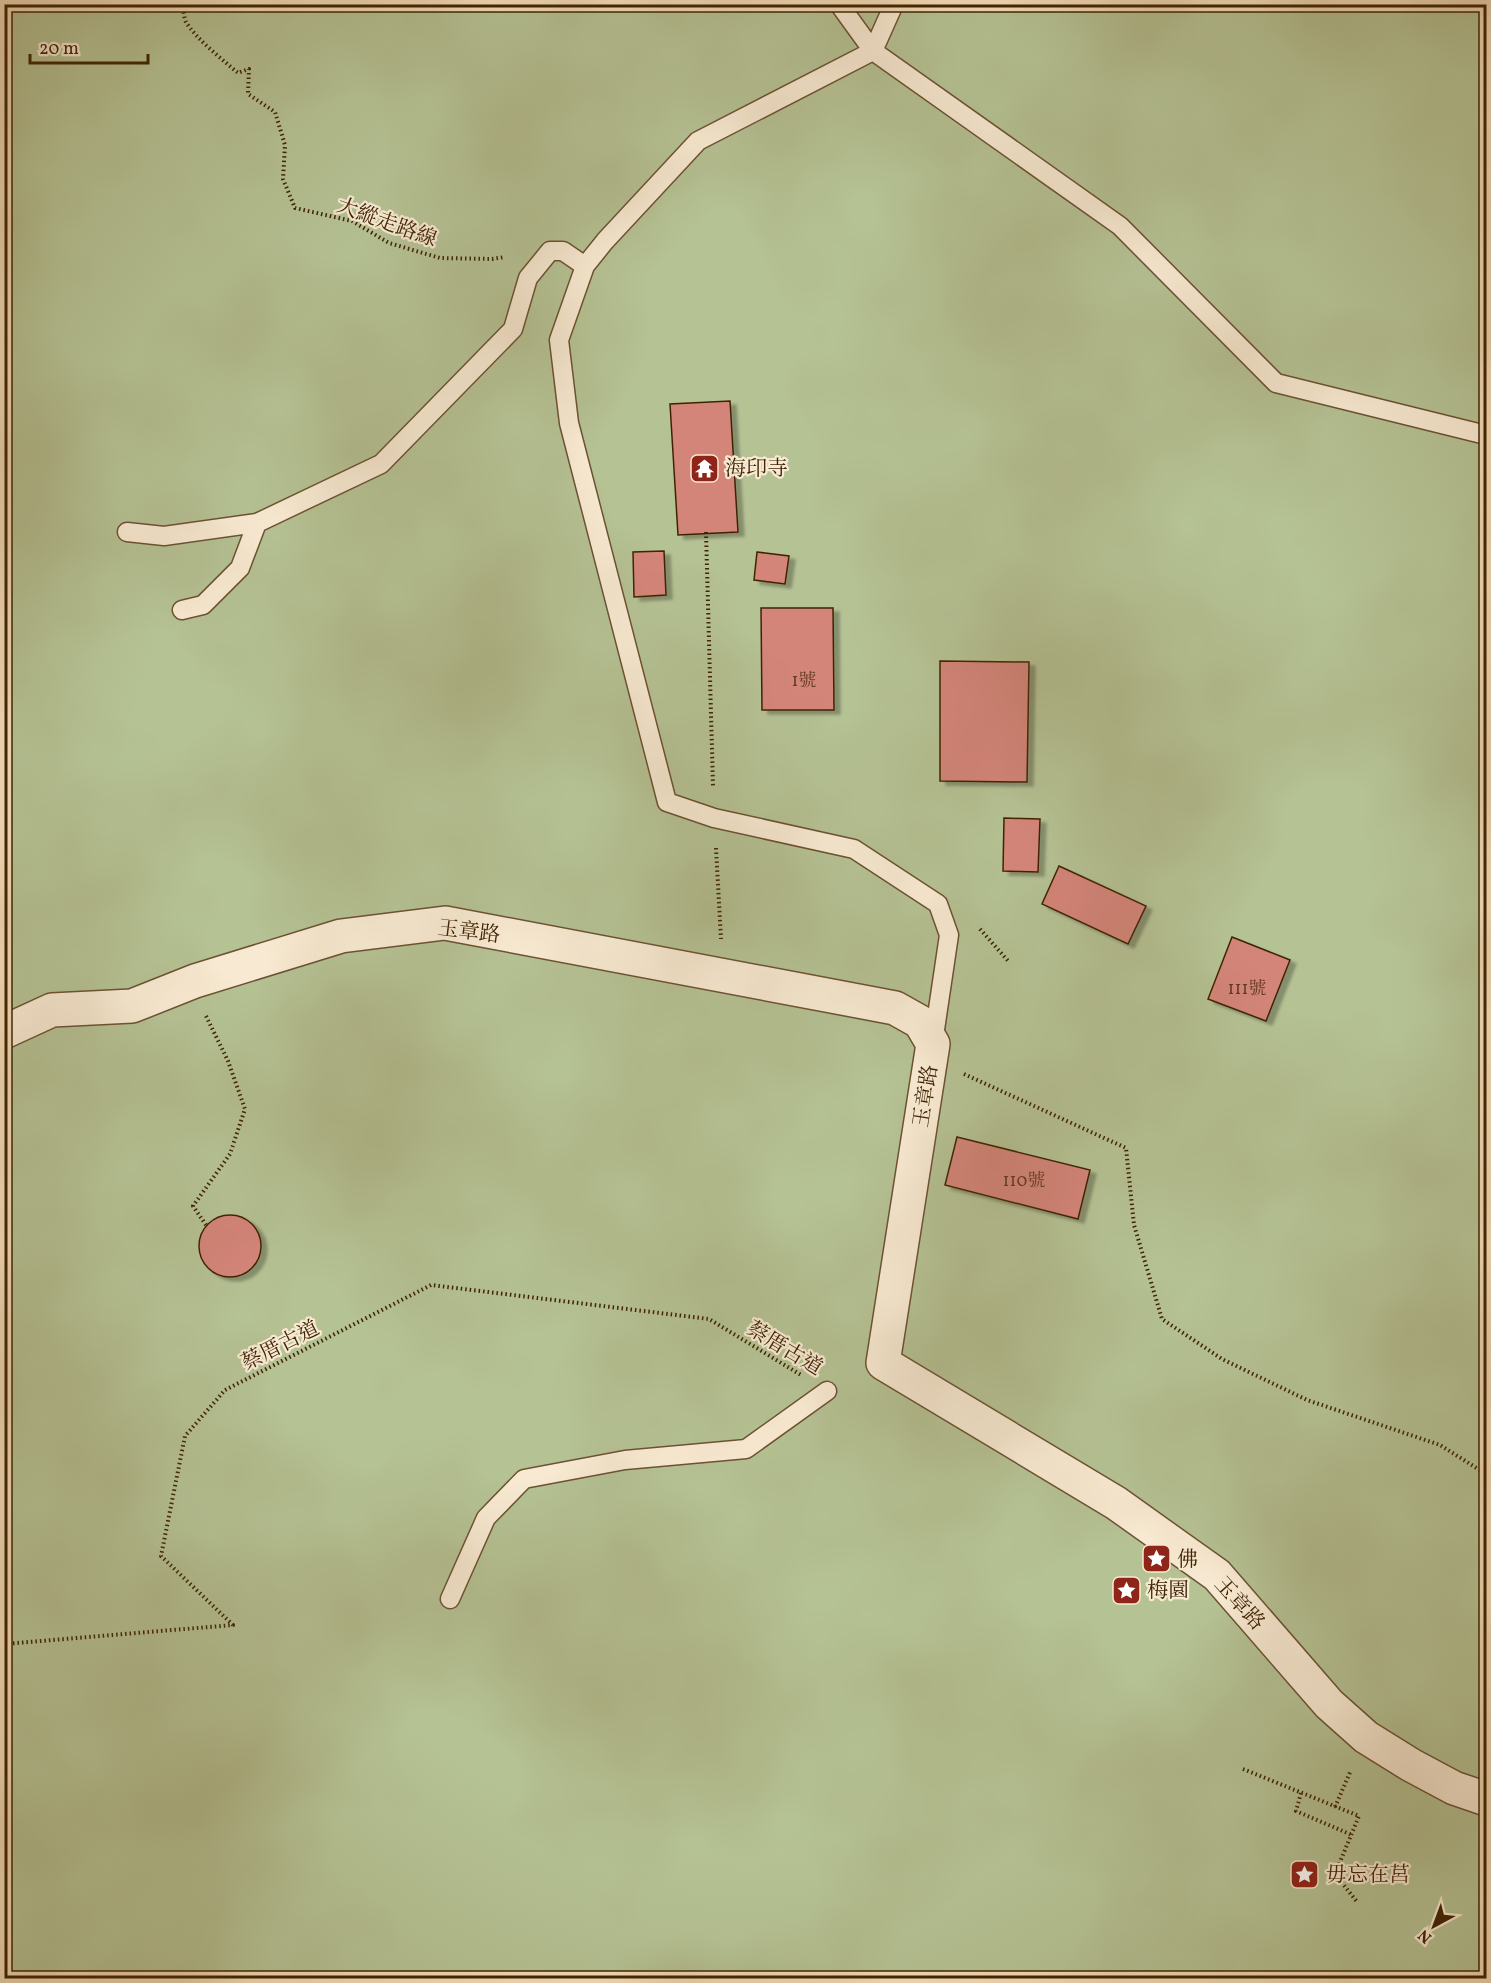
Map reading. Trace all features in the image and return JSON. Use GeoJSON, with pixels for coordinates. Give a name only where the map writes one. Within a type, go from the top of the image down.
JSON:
{"type":"FeatureCollection","features":[{"type":"Feature","properties":{"kind":"street","name":"玉章路"},"geometry":{"type":"LineString","coordinates":[[4,1032],[52,1010],[132,1006],[195,981],[341,936],[445,923],[896,1008],[920,1022],[933,1044],[883,1363],[1116,1503],[1217,1575],[1329,1704],[1366,1737],[1410,1766],[1454,1788],[1486,1799]]}},
{"type":"Feature","properties":{"kind":"lane"},"geometry":{"type":"LineString","coordinates":[[839,4],[873,51],[1120,226],[1276,383],[1486,435]]}},
{"type":"Feature","properties":{"kind":"lane"},"geometry":{"type":"LineString","coordinates":[[894,4],[873,51],[698,141],[605,241],[585,266],[559,340],[569,423],[667,802],[714,818],[854,849],[938,904],[949,935],[933,1044]]}},
{"type":"Feature","properties":{"kind":"lane"},"geometry":{"type":"LineString","coordinates":[[127,532],[164,536],[258,523],[381,464],[513,329],[528,278],[550,251],[563,251],[585,266]]}},
{"type":"Feature","properties":{"kind":"lane"},"geometry":{"type":"LineString","coordinates":[[182,610],[203,605],[240,568],[258,523]]}},
{"type":"Feature","properties":{"kind":"lane"},"geometry":{"type":"LineString","coordinates":[[450,1599],[486,1518],[524,1479],[625,1460],[746,1449],[827,1391]]}},
{"type":"Feature","properties":{"kind":"path","name":"大縱走路線"},"geometry":{"type":"LineString","coordinates":[[180,4],[186,21],[211,51],[238,73],[249,69],[248,94],[275,112],[285,145],[283,179],[295,208],[352,222],[389,243],[440,258],[492,259],[550,251]]}},
{"type":"Feature","properties":{"kind":"path"},"geometry":{"type":"LineString","coordinates":[[706,532],[714,818],[723,976]]}},
{"type":"Feature","properties":{"kind":"path"},"geometry":{"type":"LineString","coordinates":[[195,981],[207,1020],[228,1061],[245,1109],[230,1154],[193,1206],[206,1226]]}},
{"type":"Feature","properties":{"kind":"path"},"geometry":{"type":"LineString","coordinates":[[933,1044],[966,1053],[957,1071],[1126,1148],[1134,1225],[1162,1319],[1222,1359],[1307,1400],[1440,1445],[1486,1474]]}},
{"type":"Feature","properties":{"kind":"path","name":"蔡厝古道"},"geometry":{"type":"LineString","coordinates":[[4,1644],[233,1625],[161,1556],[185,1436],[225,1389],[431,1285],[710,1319],[827,1391]]}},
{"type":"Feature","properties":{"kind":"path"},"geometry":{"type":"LineString","coordinates":[[1243,1769],[1359,1816],[1335,1874],[1358,1904]]}},
{"type":"Feature","properties":{"kind":"path"},"geometry":{"type":"LineString","coordinates":[[1301,1793],[1296,1811],[1352,1835]]}},
{"type":"Feature","properties":{"kind":"green space"},"geometry":{"type":"Polygon","coordinates":[[[5,5],[1486,5],[1486,1978],[5,1978],[5,5]]]}},
{"type":"Feature","properties":{"kind":"building","name":"海印寺"},"geometry":{"type":"Polygon","coordinates":[[[730,401],[738,532],[678,535],[670,404],[730,401]]]}},
{"type":"Feature","properties":{"kind":"building"},"geometry":{"type":"Polygon","coordinates":[[[664,551],[666,595],[634,597],[633,552],[664,551]]]}},
{"type":"Feature","properties":{"kind":"building"},"geometry":{"type":"Polygon","coordinates":[[[757,552],[789,556],[785,584],[754,580],[757,552]]]}},
{"type":"Feature","properties":{"kind":"building"},"geometry":{"type":"Polygon","coordinates":[[[761,608],[833,608],[834,710],[762,710],[761,608]]]}},
{"type":"Feature","properties":{"kind":"building"},"geometry":{"type":"Polygon","coordinates":[[[940,661],[1029,662],[1027,782],[940,781],[940,661]]]}},
{"type":"Feature","properties":{"kind":"building"},"geometry":{"type":"Polygon","coordinates":[[[1004,818],[1040,819],[1038,872],[1003,871],[1004,818]]]}},
{"type":"Feature","properties":{"kind":"building"},"geometry":{"type":"Polygon","coordinates":[[[1059,866],[1146,906],[1128,944],[1042,904],[1059,866]]]}},
{"type":"Feature","properties":{"kind":"building"},"geometry":{"type":"Polygon","coordinates":[[[1232,937],[1290,960],[1266,1021],[1208,999],[1232,937]]]}},
{"type":"Feature","properties":{"kind":"building"},"geometry":{"type":"Polygon","coordinates":[[[957,1137],[1090,1170],[1078,1219],[945,1185],[957,1137]]]}},
{"type":"Feature","properties":{"kind":"building"},"geometry":{"type":"Polygon","coordinates":[[[230,1215],[247,1220],[252,1224],[256,1229],[261,1246],[256,1263],[252,1268],[247,1272],[230,1277],[213,1272],[208,1268],[204,1263],[199,1246],[204,1229],[208,1224],[213,1220],[230,1215]]]}},
{"type":"Feature","properties":{"kind":"place","name":"海印寺"},"geometry":{"type":"Point","coordinates":[704,468]}},
{"type":"Feature","properties":{"kind":"place","name":"佛"},"geometry":{"type":"Point","coordinates":[1156,1559]}},
{"type":"Feature","properties":{"kind":"place","name":"梅園"},"geometry":{"type":"Point","coordinates":[1126,1590]}},
{"type":"Feature","properties":{"kind":"place","name":"毋忘在莒"},"geometry":{"type":"Point","coordinates":[1305,1874]}}]}
